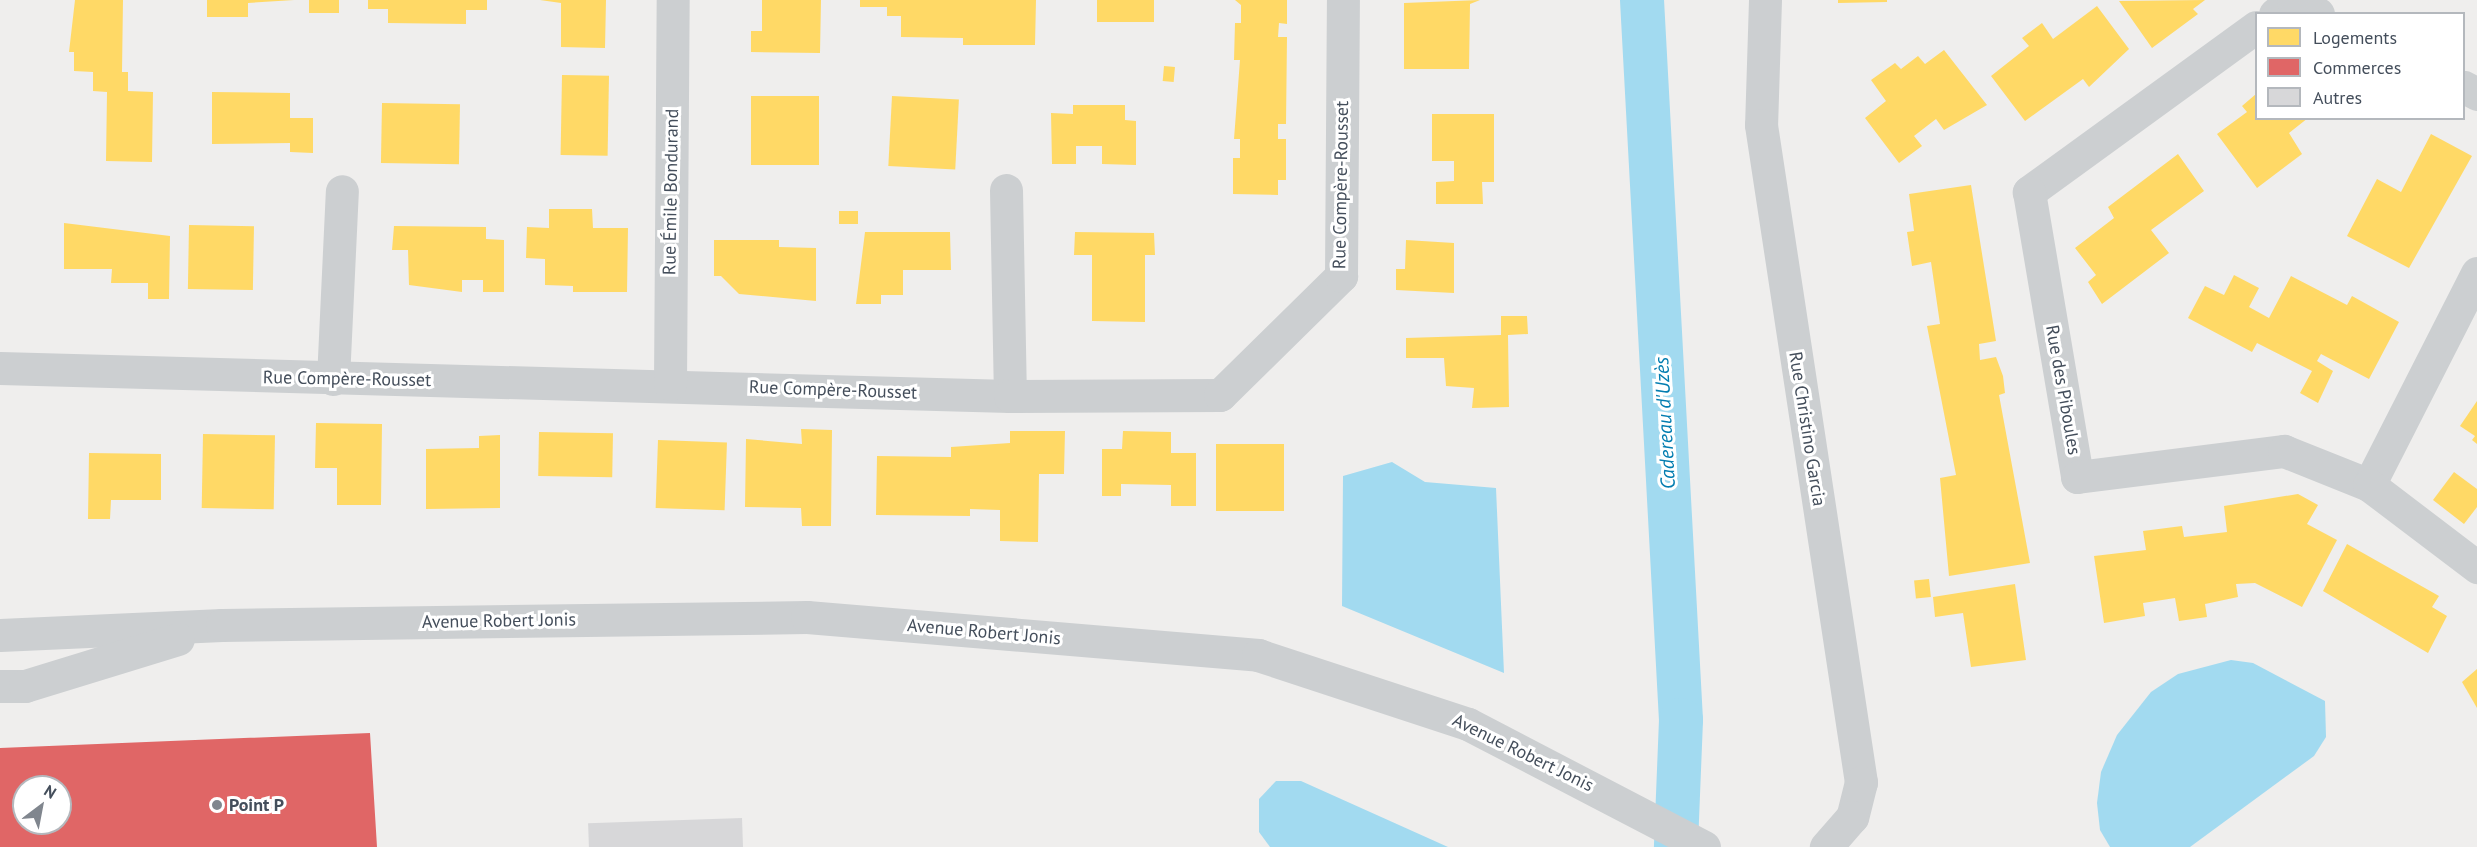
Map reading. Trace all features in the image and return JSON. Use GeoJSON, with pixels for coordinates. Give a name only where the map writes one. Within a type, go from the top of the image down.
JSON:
{"type":"FeatureCollection","features":[{"type":"Feature","properties":{"kind":"street","name":"Rue Émile Bondurand"},"geometry":{"type":"LineString","coordinates":[[670,384],[673,0]]}},
{"type":"Feature","properties":{"kind":"street","name":"Rue Compère-Rousset"},"geometry":{"type":"LineString","coordinates":[[0,368],[333,379],[670,384],[1010,396],[1220,395],[1341,276],[1343,0]]}},
{"type":"Feature","properties":{"kind":"street","name":"Rue Christino Garcia"},"geometry":{"type":"LineString","coordinates":[[1765,0],[1761,125],[1861,782],[1852,817],[1826,847]]}},
{"type":"Feature","properties":{"kind":"street"},"geometry":{"type":"LineString","coordinates":[[2278,12],[2293,1],[2314,12]]}},
{"type":"Feature","properties":{"kind":"street","name":"Rue des Piboules"},"geometry":{"type":"LineString","coordinates":[[2255,28],[2029,192],[2077,477],[2284,451],[2369,485]]}},
{"type":"Feature","properties":{"kind":"street"},"geometry":{"type":"LineString","coordinates":[[1006,190],[1010,396]]}},
{"type":"Feature","properties":{"kind":"street"},"geometry":{"type":"LineString","coordinates":[[333,379],[342,191]]}},
{"type":"Feature","properties":{"kind":"street"},"geometry":{"type":"LineString","coordinates":[[2477,273],[2369,485],[2477,567]]}},
{"type":"Feature","properties":{"kind":"street","name":"Avenue Robert Jonis"},"geometry":{"type":"LineString","coordinates":[[0,635],[222,625],[807,617],[1258,655],[1468,724],[1552,765],[1704,847]]}},
{"type":"Feature","properties":{"kind":"street","name":"Avenue Robert Jonis"},"geometry":{"type":"LineString","coordinates":[[0,686],[25,686],[222,625]]}},
{"type":"Feature","properties":{"kind":"water"},"geometry":{"type":"Polygon","coordinates":[[[1392,462],[1425,482],[1496,488],[1504,673],[1342,606],[1343,476],[1392,462]]]}},
{"type":"Feature","properties":{"kind":"water"},"geometry":{"type":"Polygon","coordinates":[[[2231,660],[2253,663],[2325,701],[2326,737],[2314,756],[2190,847],[2110,847],[2100,830],[2097,803],[2101,772],[2117,735],[2151,692],[2178,674],[2231,660]]]}},
{"type":"Feature","properties":{"kind":"water"},"geometry":{"type":"Polygon","coordinates":[[[1276,781],[1301,781],[1448,847],[1270,847],[1259,832],[1259,799],[1276,781]]]}},
{"type":"Feature","properties":{"kind":"building: Logements"},"geometry":{"type":"Polygon","coordinates":[[[75,0],[123,0],[122,72],[128,72],[128,91],[153,92],[152,162],[106,161],[107,92],[93,91],[93,72],[74,71],[74,52],[69,52],[75,0]]]}},
{"type":"Feature","properties":{"kind":"building: Logements"},"geometry":{"type":"Polygon","coordinates":[[[207,0],[294,0],[248,3],[248,17],[207,17],[207,0]]]}},
{"type":"Feature","properties":{"kind":"building: Logements"},"geometry":{"type":"Polygon","coordinates":[[[309,0],[339,0],[339,13],[309,13],[309,0]]]}},
{"type":"Feature","properties":{"kind":"building: Logements"},"geometry":{"type":"Polygon","coordinates":[[[368,0],[487,0],[487,10],[466,10],[466,24],[388,23],[388,9],[368,9],[368,0]]]}},
{"type":"Feature","properties":{"kind":"building: Logements"},"geometry":{"type":"Polygon","coordinates":[[[540,0],[606,0],[605,48],[561,47],[561,3],[540,0]]]}},
{"type":"Feature","properties":{"kind":"building: Logements"},"geometry":{"type":"Polygon","coordinates":[[[762,0],[821,0],[820,53],[751,52],[751,31],[762,31],[762,0]]]}},
{"type":"Feature","properties":{"kind":"building: Logements"},"geometry":{"type":"Polygon","coordinates":[[[860,0],[1036,0],[1035,45],[963,45],[963,38],[901,37],[901,16],[887,16],[887,7],[860,7],[860,0]]]}},
{"type":"Feature","properties":{"kind":"building: Logements"},"geometry":{"type":"Polygon","coordinates":[[[1097,0],[1154,0],[1154,22],[1097,22],[1097,0]]]}},
{"type":"Feature","properties":{"kind":"building: Logements"},"geometry":{"type":"Polygon","coordinates":[[[1235,0],[1287,0],[1287,24],[1279,23],[1278,37],[1287,37],[1286,124],[1278,124],[1278,139],[1286,139],[1286,180],[1278,180],[1278,195],[1233,194],[1233,158],[1240,158],[1240,139],[1234,139],[1240,60],[1234,60],[1235,23],[1241,23],[1241,5],[1235,0]]]}},
{"type":"Feature","properties":{"kind":"building: Logements"},"geometry":{"type":"Polygon","coordinates":[[[1480,0],[1470,4],[1469,69],[1404,69],[1404,3],[1480,0]]]}},
{"type":"Feature","properties":{"kind":"building: Logements"},"geometry":{"type":"Polygon","coordinates":[[[1838,0],[1887,0],[1887,2],[1838,3],[1838,0]]]}},
{"type":"Feature","properties":{"kind":"building: Logements"},"geometry":{"type":"Polygon","coordinates":[[[2205,0],[2193,9],[2198,14],[2152,48],[2119,1],[2205,0]]]}},
{"type":"Feature","properties":{"kind":"building: Logements"},"geometry":{"type":"Polygon","coordinates":[[[2097,6],[2129,49],[2089,87],[2083,79],[2025,121],[1991,76],[2029,46],[2022,38],[2042,23],[2053,39],[2097,6]]]}},
{"type":"Feature","properties":{"kind":"building: Logements"},"geometry":{"type":"Polygon","coordinates":[[[1944,50],[1987,105],[1944,130],[1936,119],[1914,136],[1922,146],[1899,163],[1865,118],[1886,101],[1871,80],[1895,63],[1901,69],[1918,56],[1925,64],[1944,50]]]}},
{"type":"Feature","properties":{"kind":"building: Logements"},"geometry":{"type":"Polygon","coordinates":[[[1164,66],[1175,67],[1174,82],[1163,81],[1164,66]]]}},
{"type":"Feature","properties":{"kind":"building: Logements"},"geometry":{"type":"Polygon","coordinates":[[[562,75],[609,76],[608,156],[561,155],[562,75]]]}},
{"type":"Feature","properties":{"kind":"building: Logements"},"geometry":{"type":"Polygon","coordinates":[[[212,92],[290,93],[290,118],[313,118],[313,153],[290,152],[290,143],[212,144],[212,92]]]}},
{"type":"Feature","properties":{"kind":"building: Logements"},"geometry":{"type":"Polygon","coordinates":[[[2255,95],[2255,120],[2305,120],[2289,133],[2302,154],[2257,188],[2217,134],[2247,112],[2242,106],[2255,95]]]}},
{"type":"Feature","properties":{"kind":"building: Logements"},"geometry":{"type":"Polygon","coordinates":[[[751,96],[819,96],[819,165],[751,165],[751,96]]]}},
{"type":"Feature","properties":{"kind":"building: Logements"},"geometry":{"type":"Polygon","coordinates":[[[892,96],[959,100],[955,169],[888,166],[892,96]]]}},
{"type":"Feature","properties":{"kind":"building: Logements"},"geometry":{"type":"Polygon","coordinates":[[[382,103],[460,104],[459,164],[381,163],[382,103]]]}},
{"type":"Feature","properties":{"kind":"building: Logements"},"geometry":{"type":"Polygon","coordinates":[[[1073,105],[1125,105],[1125,120],[1136,121],[1136,165],[1102,164],[1102,146],[1076,146],[1076,164],[1052,164],[1051,113],[1073,114],[1073,105]]]}},
{"type":"Feature","properties":{"kind":"building: Logements"},"geometry":{"type":"Polygon","coordinates":[[[1432,114],[1494,114],[1494,182],[1482,182],[1483,204],[1436,204],[1436,182],[1454,181],[1454,161],[1432,161],[1432,114]]]}},
{"type":"Feature","properties":{"kind":"building: Logements"},"geometry":{"type":"Polygon","coordinates":[[[2431,134],[2472,156],[2409,268],[2347,236],[2377,179],[2401,192],[2431,134]]]}},
{"type":"Feature","properties":{"kind":"building: Logements"},"geometry":{"type":"Polygon","coordinates":[[[2178,154],[2204,191],[2151,230],[2169,253],[2102,304],[2088,282],[2096,275],[2075,248],[2114,218],[2108,207],[2178,154]]]}},
{"type":"Feature","properties":{"kind":"building: Logements"},"geometry":{"type":"Polygon","coordinates":[[[1971,185],[1996,341],[1979,344],[1980,360],[1996,357],[2003,376],[2005,393],[1999,395],[2030,563],[1949,576],[1940,478],[1956,475],[1927,326],[1940,324],[1931,262],[1912,266],[1907,232],[1914,231],[1909,194],[1971,185]]]}},
{"type":"Feature","properties":{"kind":"building: Logements"},"geometry":{"type":"Polygon","coordinates":[[[549,209],[592,209],[593,228],[628,228],[627,292],[573,292],[573,286],[545,285],[545,259],[526,258],[527,227],[549,228],[549,209]]]}},
{"type":"Feature","properties":{"kind":"building: Logements"},"geometry":{"type":"Polygon","coordinates":[[[839,211],[858,211],[858,224],[839,224],[839,211]]]}},
{"type":"Feature","properties":{"kind":"building: Logements"},"geometry":{"type":"Polygon","coordinates":[[[64,223],[170,236],[169,299],[148,299],[148,283],[111,283],[112,269],[64,269],[64,223]]]}},
{"type":"Feature","properties":{"kind":"building: Logements"},"geometry":{"type":"Polygon","coordinates":[[[189,225],[254,226],[253,290],[188,289],[189,225]]]}},
{"type":"Feature","properties":{"kind":"building: Logements"},"geometry":{"type":"Polygon","coordinates":[[[394,226],[486,227],[486,239],[504,240],[504,292],[483,292],[483,280],[462,280],[462,292],[409,285],[408,250],[392,250],[394,226]]]}},
{"type":"Feature","properties":{"kind":"building: Logements"},"geometry":{"type":"Polygon","coordinates":[[[865,232],[950,232],[951,270],[903,270],[903,295],[881,295],[881,304],[856,304],[865,232]]]}},
{"type":"Feature","properties":{"kind":"building: Logements"},"geometry":{"type":"Polygon","coordinates":[[[1075,232],[1154,233],[1155,255],[1145,255],[1145,322],[1092,321],[1092,255],[1074,255],[1075,232]]]}},
{"type":"Feature","properties":{"kind":"building: Logements"},"geometry":{"type":"Polygon","coordinates":[[[714,240],[779,240],[779,247],[816,248],[816,301],[739,294],[721,276],[714,276],[714,240]]]}},
{"type":"Feature","properties":{"kind":"building: Logements"},"geometry":{"type":"Polygon","coordinates":[[[1406,240],[1454,243],[1454,293],[1396,290],[1396,269],[1405,269],[1406,240]]]}},
{"type":"Feature","properties":{"kind":"building: Logements"},"geometry":{"type":"Polygon","coordinates":[[[2234,275],[2259,288],[2249,307],[2269,318],[2291,276],[2347,305],[2352,296],[2399,322],[2369,379],[2321,354],[2317,361],[2333,371],[2318,403],[2300,393],[2312,371],[2257,343],[2252,352],[2188,318],[2205,286],[2224,295],[2234,275]]]}},
{"type":"Feature","properties":{"kind":"building: Logements"},"geometry":{"type":"Polygon","coordinates":[[[1501,316],[1527,316],[1528,334],[1508,335],[1509,407],[1472,408],[1474,388],[1446,386],[1444,358],[1406,358],[1406,338],[1501,335],[1501,316]]]}},
{"type":"Feature","properties":{"kind":"building: Logements"},"geometry":{"type":"Polygon","coordinates":[[[2477,401],[2477,444],[2472,440],[2475,436],[2460,426],[2477,401]]]}},
{"type":"Feature","properties":{"kind":"building: Logements"},"geometry":{"type":"Polygon","coordinates":[[[316,423],[382,424],[381,505],[337,505],[337,468],[315,468],[316,423]]]}},
{"type":"Feature","properties":{"kind":"building: Logements"},"geometry":{"type":"Polygon","coordinates":[[[801,429],[832,430],[831,526],[802,526],[801,508],[745,507],[746,439],[802,444],[801,429]]]}},
{"type":"Feature","properties":{"kind":"building: Logements"},"geometry":{"type":"Polygon","coordinates":[[[1010,431],[1065,431],[1064,474],[1039,474],[1038,542],[1000,541],[1000,510],[970,509],[970,516],[876,515],[877,456],[951,457],[951,447],[1010,443],[1010,431]]]}},
{"type":"Feature","properties":{"kind":"building: Logements"},"geometry":{"type":"Polygon","coordinates":[[[1123,431],[1171,432],[1171,453],[1196,453],[1196,506],[1171,506],[1171,485],[1121,484],[1121,496],[1102,496],[1102,449],[1122,449],[1123,431]]]}},
{"type":"Feature","properties":{"kind":"building: Logements"},"geometry":{"type":"Polygon","coordinates":[[[539,432],[613,433],[612,477],[538,476],[539,432]]]}},
{"type":"Feature","properties":{"kind":"building: Logements"},"geometry":{"type":"Polygon","coordinates":[[[203,434],[275,435],[274,509],[202,508],[203,434]]]}},
{"type":"Feature","properties":{"kind":"building: Logements"},"geometry":{"type":"Polygon","coordinates":[[[500,435],[500,508],[426,509],[426,449],[479,448],[479,436],[500,435]]]}},
{"type":"Feature","properties":{"kind":"building: Logements"},"geometry":{"type":"Polygon","coordinates":[[[658,440],[727,442],[725,510],[656,508],[658,440]]]}},
{"type":"Feature","properties":{"kind":"building: Logements"},"geometry":{"type":"Polygon","coordinates":[[[1216,444],[1284,444],[1284,511],[1216,511],[1216,444]]]}},
{"type":"Feature","properties":{"kind":"building: Logements"},"geometry":{"type":"Polygon","coordinates":[[[89,453],[161,454],[161,500],[111,500],[110,519],[88,519],[89,453]]]}},
{"type":"Feature","properties":{"kind":"building: Logements"},"geometry":{"type":"Polygon","coordinates":[[[2454,472],[2477,489],[2477,507],[2464,524],[2433,500],[2454,472]]]}},
{"type":"Feature","properties":{"kind":"building: Logements"},"geometry":{"type":"Polygon","coordinates":[[[2298,494],[2318,505],[2307,524],[2337,540],[2302,607],[2255,583],[2236,584],[2238,597],[2205,604],[2207,617],[2179,621],[2175,598],[2143,603],[2145,616],[2104,623],[2094,556],[2146,550],[2143,531],[2182,526],[2184,537],[2227,532],[2224,506],[2298,494]]]}},
{"type":"Feature","properties":{"kind":"building: Logements"},"geometry":{"type":"Polygon","coordinates":[[[2347,544],[2439,596],[2432,607],[2447,616],[2428,653],[2323,591],[2347,544]]]}},
{"type":"Feature","properties":{"kind":"building: Logements"},"geometry":{"type":"Polygon","coordinates":[[[1929,579],[1931,597],[1916,598],[1914,581],[1929,579]]]}},
{"type":"Feature","properties":{"kind":"building: Logements"},"geometry":{"type":"Polygon","coordinates":[[[2015,584],[2026,660],[1971,667],[1963,613],[1935,617],[1933,597],[2015,584]]]}},
{"type":"Feature","properties":{"kind":"building: Logements"},"geometry":{"type":"Polygon","coordinates":[[[2477,669],[2477,708],[2462,682],[2477,669]]]}},
{"type":"Feature","properties":{"kind":"building: Commerces","name":"Point P"},"geometry":{"type":"Polygon","coordinates":[[[370,733],[377,847],[0,847],[0,748],[370,733]]]}},
{"type":"Feature","properties":{"kind":"building: Autres"},"geometry":{"type":"Polygon","coordinates":[[[742,818],[743,847],[589,847],[588,823],[742,818]]]}},
{"type":"Feature","properties":{"kind":"waterway","name":"Cadereau d'Uzès"},"geometry":{"type":"LineString","coordinates":[[1642,0],[1681,720],[1676,847]]}},
{"type":"Feature","properties":{"kind":"place","name":"Point P"},"geometry":{"type":"Point","coordinates":[217,805]}}]}
